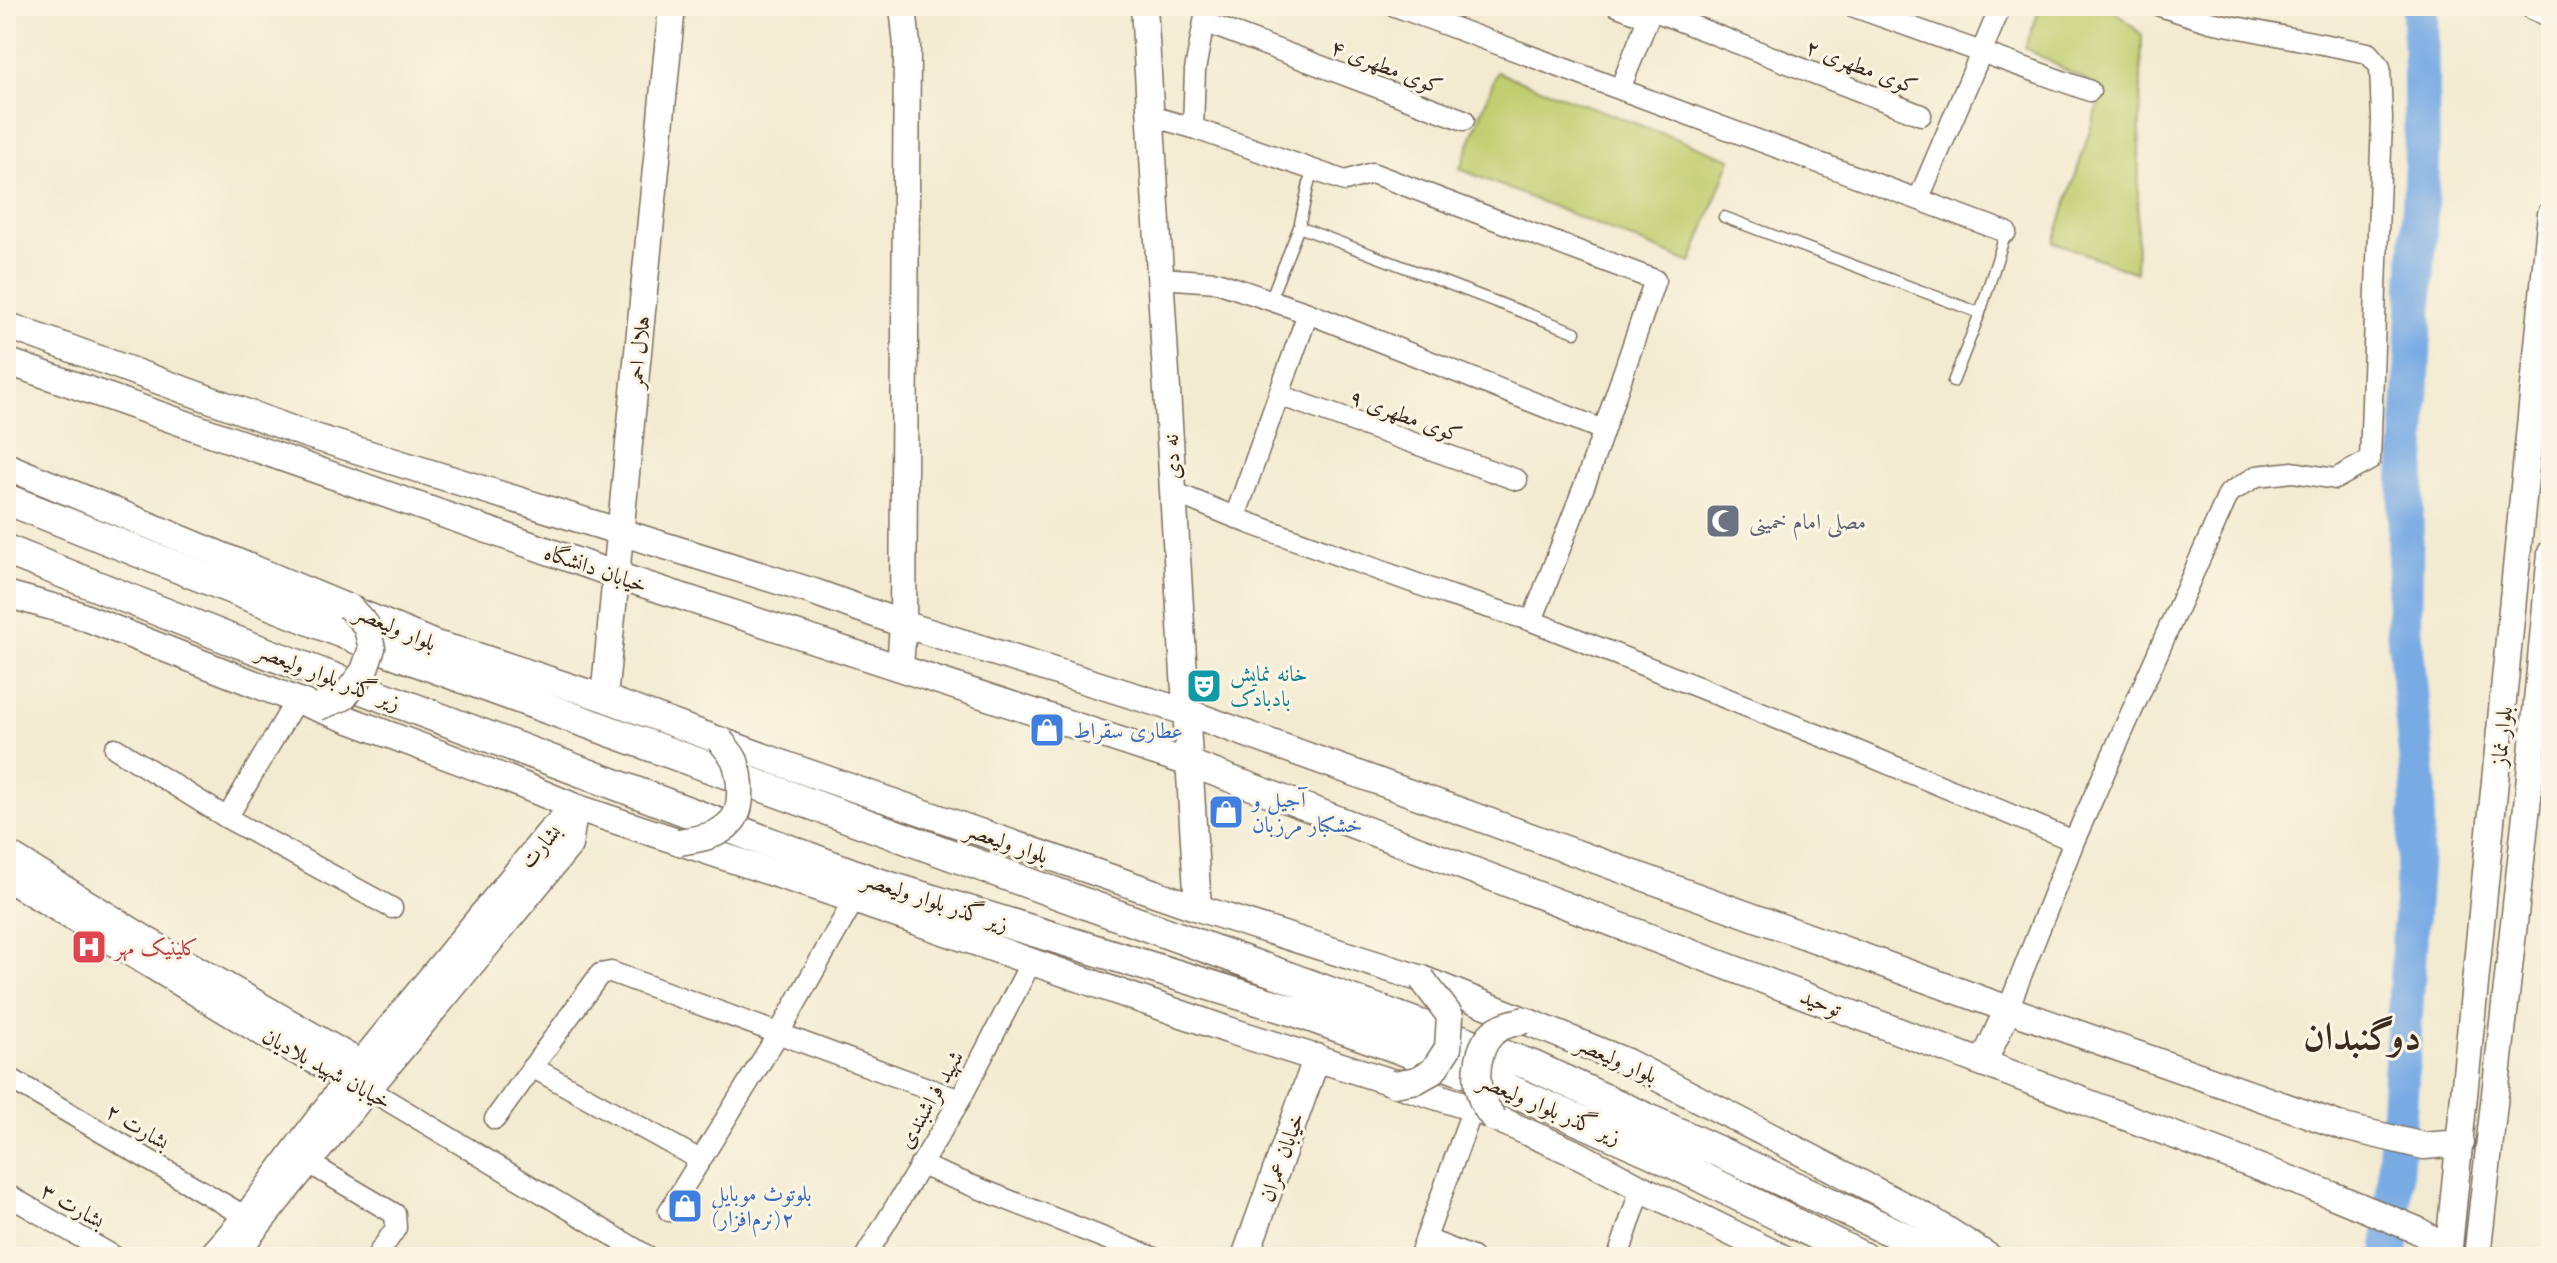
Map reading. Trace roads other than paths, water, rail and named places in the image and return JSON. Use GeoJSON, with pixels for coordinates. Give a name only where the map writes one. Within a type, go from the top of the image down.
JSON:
{"type":"FeatureCollection","features":[{"type":"Feature","properties":{"kind":"main road","name":"زیر گذر بلوار ولیعصر"},"geometry":{"type":"LineString","coordinates":[[6,499],[378,647]]}},
{"type":"Feature","properties":{"kind":"main road","name":"زیر گذر بلوار ولیعصر"},"geometry":{"type":"LineString","coordinates":[[6,550],[227,638],[874,882],[1297,1012],[1490,1081],[1653,1153],[1862,1257]]}},
{"type":"Feature","properties":{"kind":"main road","name":"بلوار ولیعصر"},"geometry":{"type":"LineString","coordinates":[[378,647],[1533,1066],[1947,1257]]}},
{"type":"Feature","properties":{"kind":"street","name":"هلال احمر"},"geometry":{"type":"LineString","coordinates":[[604,698],[672,6]]}},
{"type":"Feature","properties":{"kind":"street"},"geometry":{"type":"LineString","coordinates":[[900,668],[903,624],[907,46],[903,6]]}},
{"type":"Feature","properties":{"kind":"street"},"geometry":{"type":"LineString","coordinates":[[1395,6],[2006,232]]}},
{"type":"Feature","properties":{"kind":"street","name":"کوی مطهری ۲"},"geometry":{"type":"LineString","coordinates":[[1617,6],[1651,11],[1921,115]]}},
{"type":"Feature","properties":{"kind":"street"},"geometry":{"type":"LineString","coordinates":[[1852,6],[2090,91]]}},
{"type":"Feature","properties":{"kind":"street"},"geometry":{"type":"LineString","coordinates":[[1919,198],[2001,6]]}},
{"type":"Feature","properties":{"kind":"street"},"geometry":{"type":"LineString","coordinates":[[1983,1063],[2008,1009],[2074,841],[2229,493],[2257,476],[2293,472],[2335,479],[2370,460],[2382,119],[2380,67],[2368,53],[2210,22],[2160,6]]}},
{"type":"Feature","properties":{"kind":"street"},"geometry":{"type":"LineString","coordinates":[[2533,6],[2551,14]]}},
{"type":"Feature","properties":{"kind":"street","name":"نه دی"},"geometry":{"type":"LineString","coordinates":[[1147,11],[1198,908]]}},
{"type":"Feature","properties":{"kind":"street"},"geometry":{"type":"LineString","coordinates":[[1620,89],[1651,11]]}},
{"type":"Feature","properties":{"kind":"street"},"geometry":{"type":"LineString","coordinates":[[1193,128],[1195,70],[1205,14]]}},
{"type":"Feature","properties":{"kind":"street","name":"کوی مطهری ۴"},"geometry":{"type":"LineString","coordinates":[[1205,14],[1464,120]]}},
{"type":"Feature","properties":{"kind":"street"},"geometry":{"type":"LineString","coordinates":[[1151,116],[1345,181],[1372,173],[1655,280],[1532,621]]}},
{"type":"Feature","properties":{"kind":"street","name":"بلوار نماز"},"geometry":{"type":"LineString","coordinates":[[2449,1253],[2551,214]]}},
{"type":"Feature","properties":{"kind":"street"},"geometry":{"type":"LineString","coordinates":[[1160,278],[1217,282],[1308,313],[1603,430]]}},
{"type":"Feature","properties":{"kind":"street"},"geometry":{"type":"LineString","coordinates":[[1235,517],[1308,313]]}},
{"type":"Feature","properties":{"kind":"street","name":"خیابان دانشگاه"},"geometry":{"type":"LineString","coordinates":[[6,325],[305,434],[814,592],[903,624],[1186,712]]}},
{"type":"Feature","properties":{"kind":"street","name":"خیابان دانشگاه"},"geometry":{"type":"LineString","coordinates":[[6,361],[616,575],[1189,763]]}},
{"type":"Feature","properties":{"kind":"street","name":"کوی مطهری ۹"},"geometry":{"type":"LineString","coordinates":[[1279,395],[1517,480]]}},
{"type":"Feature","properties":{"kind":"street","name":"بلوار ولیعصر"},"geometry":{"type":"LineString","coordinates":[[6,466],[435,644],[604,698],[1198,908],[1422,979],[1525,1020],[1627,1062],[1737,1117],[1928,1218],[1989,1257]]}},
{"type":"Feature","properties":{"kind":"street"},"geometry":{"type":"LineString","coordinates":[[1173,492],[1445,594],[1532,621],[2074,841]]}},
{"type":"Feature","properties":{"kind":"street","name":"بلوار نماز"},"geometry":{"type":"LineString","coordinates":[[2477,1257],[2528,797],[2551,553]]}},
{"type":"Feature","properties":{"kind":"street"},"geometry":{"type":"LineString","coordinates":[[6,594],[74,613],[575,807],[1484,1114],[1579,1155],[1781,1257]]}},
{"type":"Feature","properties":{"kind":"street"},"geometry":{"type":"LineString","coordinates":[[227,818],[307,704],[344,697],[364,671],[372,648],[366,625],[349,607]]}},
{"type":"Feature","properties":{"kind":"street"},"geometry":{"type":"LineString","coordinates":[[6,613],[74,613]]}},
{"type":"Feature","properties":{"kind":"street"},"geometry":{"type":"LineString","coordinates":[[1186,712],[2344,1127],[2424,1146],[2461,1143]]}},
{"type":"Feature","properties":{"kind":"street"},"geometry":{"type":"LineString","coordinates":[[679,842],[707,838],[732,822],[738,808],[740,785],[734,760],[720,740]]}},
{"type":"Feature","properties":{"kind":"street"},"geometry":{"type":"LineString","coordinates":[[115,748],[227,818],[392,908]]}},
{"type":"Feature","properties":{"kind":"street","name":"توحید"},"geometry":{"type":"LineString","coordinates":[[1189,763],[2332,1195],[2417,1230],[2449,1253]]}},
{"type":"Feature","properties":{"kind":"street","name":"بشارت"},"geometry":{"type":"LineString","coordinates":[[211,1257],[569,845],[575,807]]}},
{"type":"Feature","properties":{"kind":"street","name":"خیابان شهید بلادیان"},"geometry":{"type":"LineString","coordinates":[[6,853],[649,1257]]}},
{"type":"Feature","properties":{"kind":"street","name":"خیابان شهید بلادیان"},"geometry":{"type":"LineString","coordinates":[[6,877],[273,1039],[365,1077]]}},
{"type":"Feature","properties":{"kind":"street"},"geometry":{"type":"LineString","coordinates":[[669,1211],[780,1031],[854,900]]}},
{"type":"Feature","properties":{"kind":"street","name":"شهید فراشبندی"},"geometry":{"type":"LineString","coordinates":[[865,1257],[960,1100],[1031,962]]}},
{"type":"Feature","properties":{"kind":"street"},"geometry":{"type":"LineString","coordinates":[[495,1119],[600,974],[605,972],[780,1031],[960,1100]]}},
{"type":"Feature","properties":{"kind":"street"},"geometry":{"type":"LineString","coordinates":[[1394,1084],[1417,1080],[1433,1071],[1448,1048],[1450,1016],[1422,979]]}},
{"type":"Feature","properties":{"kind":"street"},"geometry":{"type":"LineString","coordinates":[[1472,1257],[1423,1248],[1484,1114],[1478,1086],[1480,1057],[1485,1043],[1498,1028],[1525,1020]]}},
{"type":"Feature","properties":{"kind":"street","name":"خیابان عمران"},"geometry":{"type":"LineString","coordinates":[[1245,1257],[1317,1057]]}},
{"type":"Feature","properties":{"kind":"street"},"geometry":{"type":"LineString","coordinates":[[532,1067],[700,1160]]}},
{"type":"Feature","properties":{"kind":"street","name":"بشارت ۲"},"geometry":{"type":"LineString","coordinates":[[6,1076],[246,1217]]}},
{"type":"Feature","properties":{"kind":"street","name":"بشارت"},"geometry":{"type":"LineString","coordinates":[[232,1257],[307,1162],[365,1077]]}},
{"type":"Feature","properties":{"kind":"street"},"geometry":{"type":"LineString","coordinates":[[307,1162],[395,1214],[396,1228],[376,1257]]}},
{"type":"Feature","properties":{"kind":"street"},"geometry":{"type":"LineString","coordinates":[[920,1165],[1152,1257]]}},
{"type":"Feature","properties":{"kind":"street"},"geometry":{"type":"LineString","coordinates":[[1618,1257],[1641,1188]]}},
{"type":"Feature","properties":{"kind":"street","name":"بشارت ۳"},"geometry":{"type":"LineString","coordinates":[[6,1194],[115,1257]]}},
{"type":"Feature","properties":{"kind":"lane"},"geometry":{"type":"LineString","coordinates":[[1270,300],[1299,227],[1312,170]]}},
{"type":"Feature","properties":{"kind":"lane"},"geometry":{"type":"LineString","coordinates":[[1724,217],[1980,313]]}},
{"type":"Feature","properties":{"kind":"lane"},"geometry":{"type":"LineString","coordinates":[[1299,227],[1575,332]]}},
{"type":"Feature","properties":{"kind":"lane"},"geometry":{"type":"LineString","coordinates":[[1953,382],[1980,313],[2006,232]]}},
{"type":"Feature","properties":{"kind":"waterway"},"geometry":{"type":"LineString","coordinates":[[2390,1257],[2419,786],[2404,627],[2406,505],[2422,162],[2420,6]]}},
{"type":"Feature","properties":{"kind":"place","name":"مصلی امام خمینی"},"geometry":{"type":"Point","coordinates":[1723,521]}},
{"type":"Feature","properties":{"kind":"place","name":"خانه نمایش بادبادک"},"geometry":{"type":"Point","coordinates":[1204,686]}},
{"type":"Feature","properties":{"kind":"place","name":"عطاری سقراط"},"geometry":{"type":"Point","coordinates":[1047,730]}},
{"type":"Feature","properties":{"kind":"place","name":"آجیل و خشکبار مرزبان"},"geometry":{"type":"Point","coordinates":[1226,812]}},
{"type":"Feature","properties":{"kind":"place","name":"کلینیک مهر"},"geometry":{"type":"Point","coordinates":[89,947]}},
{"type":"Feature","properties":{"kind":"place","name":"بلوتوث موبایل (نرم‌افزار)۲"},"geometry":{"type":"Point","coordinates":[685,1206]}},
{"type":"Feature","properties":{"kind":"district","name":"دوگنبدان"},"geometry":{"type":"Point","coordinates":[2362,1036]}}]}
